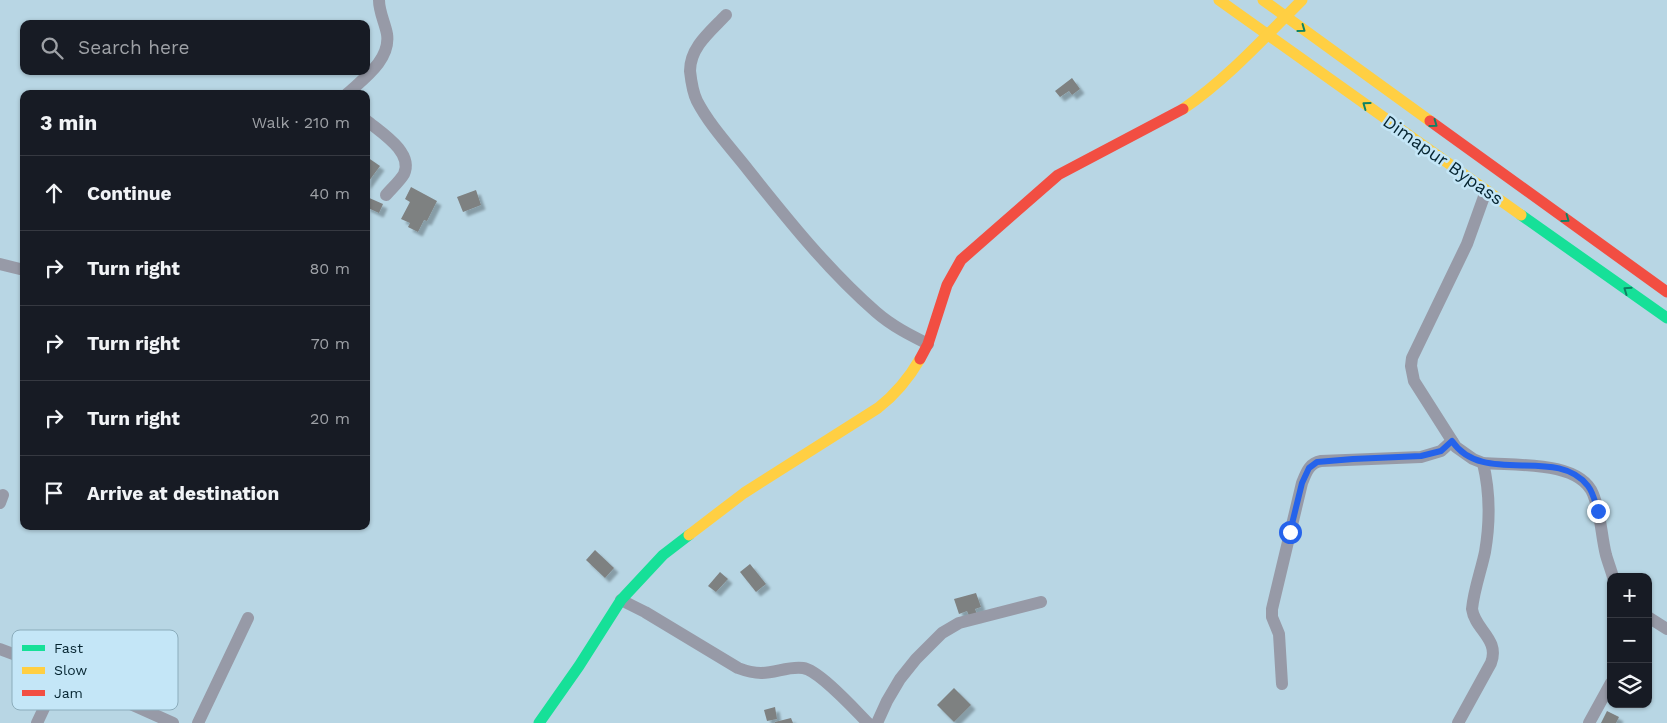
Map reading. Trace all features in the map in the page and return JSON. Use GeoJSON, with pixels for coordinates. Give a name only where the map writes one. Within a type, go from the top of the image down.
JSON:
{"type":"FeatureCollection","features":[{"type":"Feature","properties":{"kind":"main road","name":"Dimapur Bypass"},"geometry":{"type":"LineString","coordinates":[[1220,0],[1667,318]]}},
{"type":"Feature","properties":{"kind":"main road","name":"Dimapur Bypass"},"geometry":{"type":"LineString","coordinates":[[1263,0],[1667,292]]}},
{"type":"Feature","properties":{"kind":"main road"},"geometry":{"type":"LineString","coordinates":[[539,723],[574,674],[621,600],[663,555],[736,499],[820,446],[894,395],[920,360],[928,344],[947,285],[954,271],[966,255],[1058,175],[1173,115],[1197,99],[1234,67],[1302,0]]}},
{"type":"Feature","properties":{"kind":"street"},"geometry":{"type":"LineString","coordinates":[[370,73],[381,60],[388,38],[379,0]]}},
{"type":"Feature","properties":{"kind":"street"},"geometry":{"type":"LineString","coordinates":[[726,15],[696,48],[691,59],[690,72],[696,98],[708,120],[795,228],[836,274],[877,313],[898,329],[928,344]]}},
{"type":"Feature","properties":{"kind":"street"},"geometry":{"type":"LineString","coordinates":[[351,90],[367,75]]}},
{"type":"Feature","properties":{"kind":"street"},"geometry":{"type":"LineString","coordinates":[[370,123],[396,145],[404,155],[404,173],[386,195]]}},
{"type":"Feature","properties":{"kind":"street"},"geometry":{"type":"LineString","coordinates":[[1486,191],[1467,244],[1412,358],[1411,366],[1414,381],[1456,447],[1465,454],[1483,463],[1555,469],[1575,474],[1584,482],[1593,494],[1612,573]]}},
{"type":"Feature","properties":{"kind":"street"},"geometry":{"type":"LineString","coordinates":[[0,264],[20,269]]}},
{"type":"Feature","properties":{"kind":"street"},"geometry":{"type":"LineString","coordinates":[[1282,684],[1279,634],[1272,617],[1272,609],[1302,483],[1309,468],[1321,461],[1421,456],[1441,451],[1452,441]]}},
{"type":"Feature","properties":{"kind":"street"},"geometry":{"type":"LineString","coordinates":[[1458,723],[1494,656],[1486,634],[1476,623],[1472,609],[1487,536],[1488,496],[1483,463]]}},
{"type":"Feature","properties":{"kind":"street"},"geometry":{"type":"LineString","coordinates":[[621,600],[645,612],[738,668],[762,673],[787,668],[802,668],[812,671],[823,679],[868,723]]}},
{"type":"Feature","properties":{"kind":"street"},"geometry":{"type":"LineString","coordinates":[[877,723],[900,679],[942,632],[959,623],[1042,602]]}},
{"type":"Feature","properties":{"kind":"street"},"geometry":{"type":"LineString","coordinates":[[198,723],[248,618]]}},
{"type":"Feature","properties":{"kind":"street"},"geometry":{"type":"LineString","coordinates":[[1650,618],[1667,629]]}},
{"type":"Feature","properties":{"kind":"street"},"geometry":{"type":"LineString","coordinates":[[0,649],[12,654]]}},
{"type":"Feature","properties":{"kind":"street"},"geometry":{"type":"LineString","coordinates":[[1589,723],[1607,690]]}},
{"type":"Feature","properties":{"kind":"street"},"geometry":{"type":"LineString","coordinates":[[37,723],[43,710]]}},
{"type":"Feature","properties":{"kind":"street"},"geometry":{"type":"LineString","coordinates":[[144,710],[172,723]]}},
{"type":"Feature","properties":{"kind":"building"},"geometry":{"type":"Polygon","coordinates":[[[1072,78],[1080,89],[1072,95],[1069,91],[1060,97],[1055,91],[1072,78]]]}},
{"type":"Feature","properties":{"kind":"building"},"geometry":{"type":"Polygon","coordinates":[[[370,159],[380,166],[370,180],[370,159]]]}},
{"type":"Feature","properties":{"kind":"building"},"geometry":{"type":"Polygon","coordinates":[[[411,187],[437,201],[427,221],[424,220],[418,232],[408,227],[410,223],[401,219],[410,202],[405,199],[411,187]]]}},
{"type":"Feature","properties":{"kind":"building"},"geometry":{"type":"Polygon","coordinates":[[[476,190],[481,205],[463,212],[457,197],[476,190]]]}},
{"type":"Feature","properties":{"kind":"building"},"geometry":{"type":"Polygon","coordinates":[[[370,198],[383,204],[379,213],[370,209],[370,198]]]}},
{"type":"Feature","properties":{"kind":"building"},"geometry":{"type":"Polygon","coordinates":[[[595,550],[614,568],[605,578],[586,560],[595,550]]]}},
{"type":"Feature","properties":{"kind":"building"},"geometry":{"type":"Polygon","coordinates":[[[750,564],[766,584],[756,592],[740,572],[750,564]]]}},
{"type":"Feature","properties":{"kind":"building"},"geometry":{"type":"Polygon","coordinates":[[[720,572],[728,579],[716,592],[708,586],[720,572]]]}},
{"type":"Feature","properties":{"kind":"building"},"geometry":{"type":"Polygon","coordinates":[[[976,593],[981,607],[975,609],[978,617],[970,618],[967,611],[959,614],[954,599],[976,593]]]}},
{"type":"Feature","properties":{"kind":"building"},"geometry":{"type":"Polygon","coordinates":[[[954,688],[971,705],[954,722],[937,705],[954,688]]]}},
{"type":"Feature","properties":{"kind":"building"},"geometry":{"type":"Polygon","coordinates":[[[775,707],[777,719],[767,721],[764,710],[775,707]]]}},
{"type":"Feature","properties":{"kind":"building"},"geometry":{"type":"Polygon","coordinates":[[[1607,711],[1619,717],[1616,723],[1601,723],[1607,711]]]}},
{"type":"Feature","properties":{"kind":"building"},"geometry":{"type":"Polygon","coordinates":[[[791,718],[793,723],[775,723],[775,722],[791,718]]]}},
{"type":"Feature","properties":{"kind":"traffic: fast"},"geometry":{"type":"LineString","coordinates":[[1521,215],[1667,318]]}},
{"type":"Feature","properties":{"kind":"traffic: fast"},"geometry":{"type":"LineString","coordinates":[[539,723],[579,666],[621,600],[663,555],[689,535]]}},
{"type":"Feature","properties":{"kind":"traffic: slow"},"geometry":{"type":"LineString","coordinates":[[1219,0],[1521,215]]}},
{"type":"Feature","properties":{"kind":"traffic: slow"},"geometry":{"type":"LineString","coordinates":[[1263,0],[1430,121]]}},
{"type":"Feature","properties":{"kind":"traffic: slow"},"geometry":{"type":"LineString","coordinates":[[1183,109],[1215,85],[1302,0]]}},
{"type":"Feature","properties":{"kind":"traffic: slow"},"geometry":{"type":"LineString","coordinates":[[689,535],[744,493],[878,408],[902,385],[920,359]]}},
{"type":"Feature","properties":{"kind":"traffic: jam"},"geometry":{"type":"LineString","coordinates":[[920,359],[928,344],[947,285],[961,260],[1058,175],[1183,109]]}},
{"type":"Feature","properties":{"kind":"traffic: jam"},"geometry":{"type":"LineString","coordinates":[[1430,121],[1667,292]]}},
{"type":"Feature","properties":{"kind":"route"},"geometry":{"type":"LineString","coordinates":[[1290,532],[1302,483],[1313,464],[1353,459],[1421,456],[1441,451],[1452,441],[1465,454],[1483,463],[1555,469],[1575,474],[1589,487],[1598,511]]}}]}
